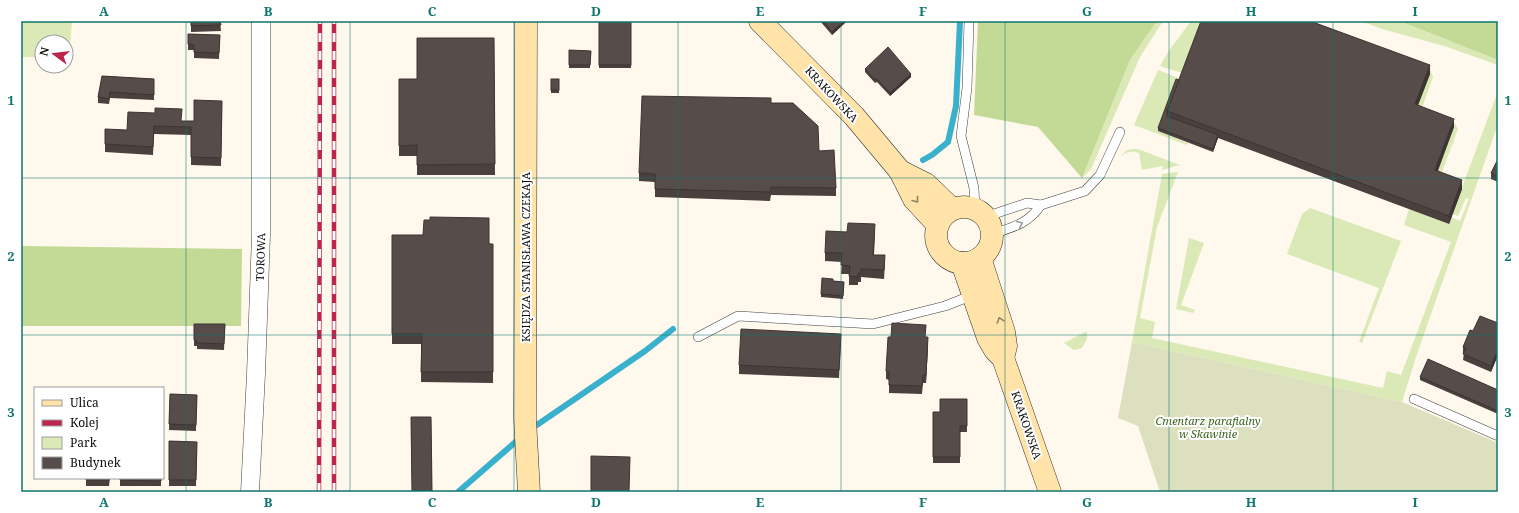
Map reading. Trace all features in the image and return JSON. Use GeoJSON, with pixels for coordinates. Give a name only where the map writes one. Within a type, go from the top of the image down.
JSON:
{"type":"FeatureCollection","features":[{"type":"Feature","properties":{"kind":"main road","name":"KSIĘDZA STANISŁAWA CZEKAJA"},"geometry":{"type":"LineString","coordinates":[[526,21],[525,419],[529,492]]}},
{"type":"Feature","properties":{"kind":"main road","name":"KRAKOWSKA"},"geometry":{"type":"LineString","coordinates":[[760,21],[837,97],[900,171],[914,199],[945,217]]}},
{"type":"Feature","properties":{"kind":"main road"},"geometry":{"type":"LineString","coordinates":[[963,207],[984,220],[992,242],[987,251],[971,260],[950,259],[940,250],[937,242],[945,217],[963,207]]}},
{"type":"Feature","properties":{"kind":"main road","name":"KRAKOWSKA"},"geometry":{"type":"LineString","coordinates":[[971,260],[973,295],[988,338],[995,350],[1003,358],[1050,492]]}},
{"type":"Feature","properties":{"kind":"main road","name":"KRAKOWSKA"},"geometry":{"type":"LineString","coordinates":[[971,260],[1004,332],[1006,346],[1003,358]]}},
{"type":"Feature","properties":{"kind":"street","name":"TOROWA"},"geometry":{"type":"LineString","coordinates":[[250,492],[261,235],[261,21]]}},
{"type":"Feature","properties":{"kind":"lane"},"geometry":{"type":"LineString","coordinates":[[969,21],[967,88],[961,136],[984,220]]}},
{"type":"Feature","properties":{"kind":"lane"},"geometry":{"type":"LineString","coordinates":[[984,220],[1027,203],[1041,205],[1085,191],[1100,175],[1120,132]]}},
{"type":"Feature","properties":{"kind":"lane"},"geometry":{"type":"LineString","coordinates":[[984,220],[1024,223],[1034,216],[1041,205]]}},
{"type":"Feature","properties":{"kind":"lane"},"geometry":{"type":"LineString","coordinates":[[698,337],[738,316],[873,324],[945,306],[973,295]]}},
{"type":"Feature","properties":{"kind":"lane"},"geometry":{"type":"LineString","coordinates":[[1414,399],[1498,436]]}},
{"type":"Feature","properties":{"kind":"green space"},"geometry":{"type":"Polygon","coordinates":[[[21,21],[72,21],[71,34],[34,34],[34,57],[21,57],[21,21]]]}},
{"type":"Feature","properties":{"kind":"green space"},"geometry":{"type":"Polygon","coordinates":[[[978,21],[1157,21],[1130,60],[1082,178],[1038,127],[974,115],[978,21]]]}},
{"type":"Feature","properties":{"kind":"green space"},"geometry":{"type":"Polygon","coordinates":[[[1157,21],[1163,21],[1140,57],[1091,169],[1082,178],[1130,60],[1157,21]]]}},
{"type":"Feature","properties":{"kind":"green space"},"geometry":{"type":"Polygon","coordinates":[[[1191,21],[1202,21],[1182,73],[1160,66],[1168,52],[1191,21]]]}},
{"type":"Feature","properties":{"kind":"green space"},"geometry":{"type":"Polygon","coordinates":[[[1361,21],[1399,21],[1498,60],[1498,65],[1444,46],[1382,29],[1361,21]]]}},
{"type":"Feature","properties":{"kind":"green space"},"geometry":{"type":"Polygon","coordinates":[[[1399,21],[1498,21],[1498,60],[1407,24],[1399,21]]]}},
{"type":"Feature","properties":{"kind":"green space"},"geometry":{"type":"Polygon","coordinates":[[[1401,59],[1430,70],[1433,77],[1422,108],[1425,112],[1455,123],[1458,129],[1439,180],[1415,113],[1401,59]]]}},
{"type":"Feature","properties":{"kind":"green space"},"geometry":{"type":"Polygon","coordinates":[[[1158,70],[1178,78],[1158,131],[1188,143],[1187,145],[1134,125],[1158,70]]]}},
{"type":"Feature","properties":{"kind":"green space"},"geometry":{"type":"Polygon","coordinates":[[[1498,91],[1498,124],[1416,357],[1402,402],[1132,342],[1162,174],[1178,172],[1157,227],[1140,318],[1155,322],[1152,338],[1383,388],[1387,371],[1401,375],[1451,242],[1404,225],[1409,209],[1448,224],[1451,217],[1460,221],[1469,199],[1466,198],[1458,216],[1452,214],[1498,91]]]}},
{"type":"Feature","properties":{"kind":"green space"},"geometry":{"type":"Polygon","coordinates":[[[1138,149],[1180,165],[1162,170],[1163,166],[1142,170],[1139,153],[1127,153],[1118,159],[1127,150],[1138,149]]]}},
{"type":"Feature","properties":{"kind":"green space"},"geometry":{"type":"Polygon","coordinates":[[[1310,208],[1401,241],[1362,343],[1359,342],[1379,288],[1287,254],[1302,214],[1310,208]]]}},
{"type":"Feature","properties":{"kind":"green space"},"geometry":{"type":"Polygon","coordinates":[[[1189,238],[1204,243],[1181,305],[1195,310],[1193,313],[1176,309],[1189,238]]]}},
{"type":"Feature","properties":{"kind":"green space"},"geometry":{"type":"Polygon","coordinates":[[[21,246],[242,249],[241,326],[21,326],[21,246]]]}},
{"type":"Feature","properties":{"kind":"green space"},"geometry":{"type":"Polygon","coordinates":[[[1087,331],[1087,339],[1082,348],[1074,350],[1064,343],[1087,331]]]}},
{"type":"Feature","properties":{"kind":"green space","name":"Cmentarz parafialny w Skawinie"},"geometry":{"type":"Polygon","coordinates":[[[1132,342],[1402,402],[1498,443],[1498,492],[1160,492],[1138,426],[1118,418],[1132,342]]]}},
{"type":"Feature","properties":{"kind":"building"},"geometry":{"type":"Polygon","coordinates":[[[191,21],[220,21],[221,25],[191,26],[191,21]]]}},
{"type":"Feature","properties":{"kind":"building"},"geometry":{"type":"Polygon","coordinates":[[[599,21],[631,21],[631,65],[599,65],[599,21]]]}},
{"type":"Feature","properties":{"kind":"building"},"geometry":{"type":"Polygon","coordinates":[[[823,21],[844,21],[832,32],[823,21]]]}},
{"type":"Feature","properties":{"kind":"building"},"geometry":{"type":"Polygon","coordinates":[[[1201,21],[1310,21],[1430,65],[1415,104],[1454,119],[1435,170],[1462,180],[1449,216],[1167,111],[1201,21]]]}},
{"type":"Feature","properties":{"kind":"building"},"geometry":{"type":"Polygon","coordinates":[[[188,34],[220,35],[219,53],[194,52],[194,45],[188,44],[188,34]]]}},
{"type":"Feature","properties":{"kind":"building"},"geometry":{"type":"Polygon","coordinates":[[[417,38],[494,38],[495,164],[417,165],[417,145],[399,146],[399,79],[417,79],[417,38]]]}},
{"type":"Feature","properties":{"kind":"building"},"geometry":{"type":"Polygon","coordinates":[[[888,47],[911,74],[890,93],[865,69],[888,47]]]}},
{"type":"Feature","properties":{"kind":"building"},"geometry":{"type":"Polygon","coordinates":[[[569,50],[591,51],[590,65],[569,65],[569,50]]]}},
{"type":"Feature","properties":{"kind":"building"},"geometry":{"type":"Polygon","coordinates":[[[102,76],[154,79],[154,95],[110,92],[109,99],[98,97],[102,76]]]}},
{"type":"Feature","properties":{"kind":"building"},"geometry":{"type":"Polygon","coordinates":[[[551,79],[559,79],[559,90],[551,90],[551,79]]]}},
{"type":"Feature","properties":{"kind":"building"},"geometry":{"type":"Polygon","coordinates":[[[1176,79],[1179,80],[1167,111],[1167,116],[1218,135],[1213,149],[1158,128],[1176,79]]]}},
{"type":"Feature","properties":{"kind":"building"},"geometry":{"type":"Polygon","coordinates":[[[642,96],[771,98],[771,103],[793,103],[818,126],[819,151],[834,150],[836,188],[771,187],[770,192],[655,189],[655,174],[639,173],[642,96]]]}},
{"type":"Feature","properties":{"kind":"building"},"geometry":{"type":"Polygon","coordinates":[[[194,100],[222,101],[221,158],[191,157],[191,127],[154,126],[153,147],[105,144],[105,129],[127,130],[128,112],[155,113],[155,108],[182,109],[181,121],[194,121],[194,100]]]}},
{"type":"Feature","properties":{"kind":"building"},"geometry":{"type":"Polygon","coordinates":[[[1498,159],[1498,177],[1491,173],[1498,159]]]}},
{"type":"Feature","properties":{"kind":"building"},"geometry":{"type":"Polygon","coordinates":[[[430,217],[489,218],[489,244],[493,244],[493,372],[421,372],[422,334],[392,334],[392,235],[423,235],[424,220],[430,220],[430,217]]]}},
{"type":"Feature","properties":{"kind":"building"},"geometry":{"type":"Polygon","coordinates":[[[848,223],[875,224],[873,255],[885,255],[884,270],[861,269],[861,273],[858,273],[858,277],[849,276],[850,266],[841,265],[842,253],[825,253],[826,231],[847,232],[848,223]]]}},
{"type":"Feature","properties":{"kind":"building"},"geometry":{"type":"Polygon","coordinates":[[[822,278],[844,282],[843,296],[821,294],[822,278]]]}},
{"type":"Feature","properties":{"kind":"building"},"geometry":{"type":"Polygon","coordinates":[[[1480,316],[1498,323],[1498,350],[1491,366],[1463,354],[1466,348],[1463,347],[1470,330],[1473,331],[1480,316]]]}},
{"type":"Feature","properties":{"kind":"building"},"geometry":{"type":"Polygon","coordinates":[[[892,323],[926,325],[925,337],[928,337],[926,375],[923,375],[922,386],[889,385],[889,372],[886,371],[888,337],[891,337],[892,323]]]}},
{"type":"Feature","properties":{"kind":"building"},"geometry":{"type":"Polygon","coordinates":[[[194,324],[225,324],[224,344],[197,343],[197,341],[194,340],[194,324]]]}},
{"type":"Feature","properties":{"kind":"building"},"geometry":{"type":"Polygon","coordinates":[[[741,329],[841,334],[839,370],[739,365],[741,329]]]}},
{"type":"Feature","properties":{"kind":"building"},"geometry":{"type":"Polygon","coordinates":[[[1428,359],[1498,390],[1498,411],[1420,377],[1428,359]]]}},
{"type":"Feature","properties":{"kind":"building"},"geometry":{"type":"Polygon","coordinates":[[[170,394],[197,395],[196,425],[169,424],[170,394]]]}},
{"type":"Feature","properties":{"kind":"building"},"geometry":{"type":"Polygon","coordinates":[[[940,399],[967,399],[967,426],[960,426],[960,457],[933,457],[933,412],[940,412],[940,399]]]}},
{"type":"Feature","properties":{"kind":"building"},"geometry":{"type":"Polygon","coordinates":[[[411,417],[431,417],[432,491],[412,491],[411,417]]]}},
{"type":"Feature","properties":{"kind":"building"},"geometry":{"type":"Polygon","coordinates":[[[169,441],[197,442],[196,480],[169,480],[169,441]]]}},
{"type":"Feature","properties":{"kind":"building"},"geometry":{"type":"Polygon","coordinates":[[[591,456],[630,457],[629,492],[591,492],[591,456]]]}},
{"type":"Feature","properties":{"kind":"building"},"geometry":{"type":"Polygon","coordinates":[[[86,479],[110,479],[109,480],[86,479]]]}},
{"type":"Feature","properties":{"kind":"building"},"geometry":{"type":"Polygon","coordinates":[[[161,479],[161,481],[120,480],[161,479]]]}},
{"type":"Feature","properties":{"kind":"waterway"},"geometry":{"type":"LineString","coordinates":[[923,160],[932,155],[948,142],[956,106],[960,21]]}},
{"type":"Feature","properties":{"kind":"waterway"},"geometry":{"type":"LineString","coordinates":[[531,429],[645,351],[673,329]]}},
{"type":"Feature","properties":{"kind":"waterway"},"geometry":{"type":"LineString","coordinates":[[458,492],[520,438]]}},
{"type":"Feature","properties":{"kind":"railway"},"geometry":{"type":"LineString","coordinates":[[319,492],[320,21]]}},
{"type":"Feature","properties":{"kind":"railway"},"geometry":{"type":"LineString","coordinates":[[334,21],[334,492]]}}]}
